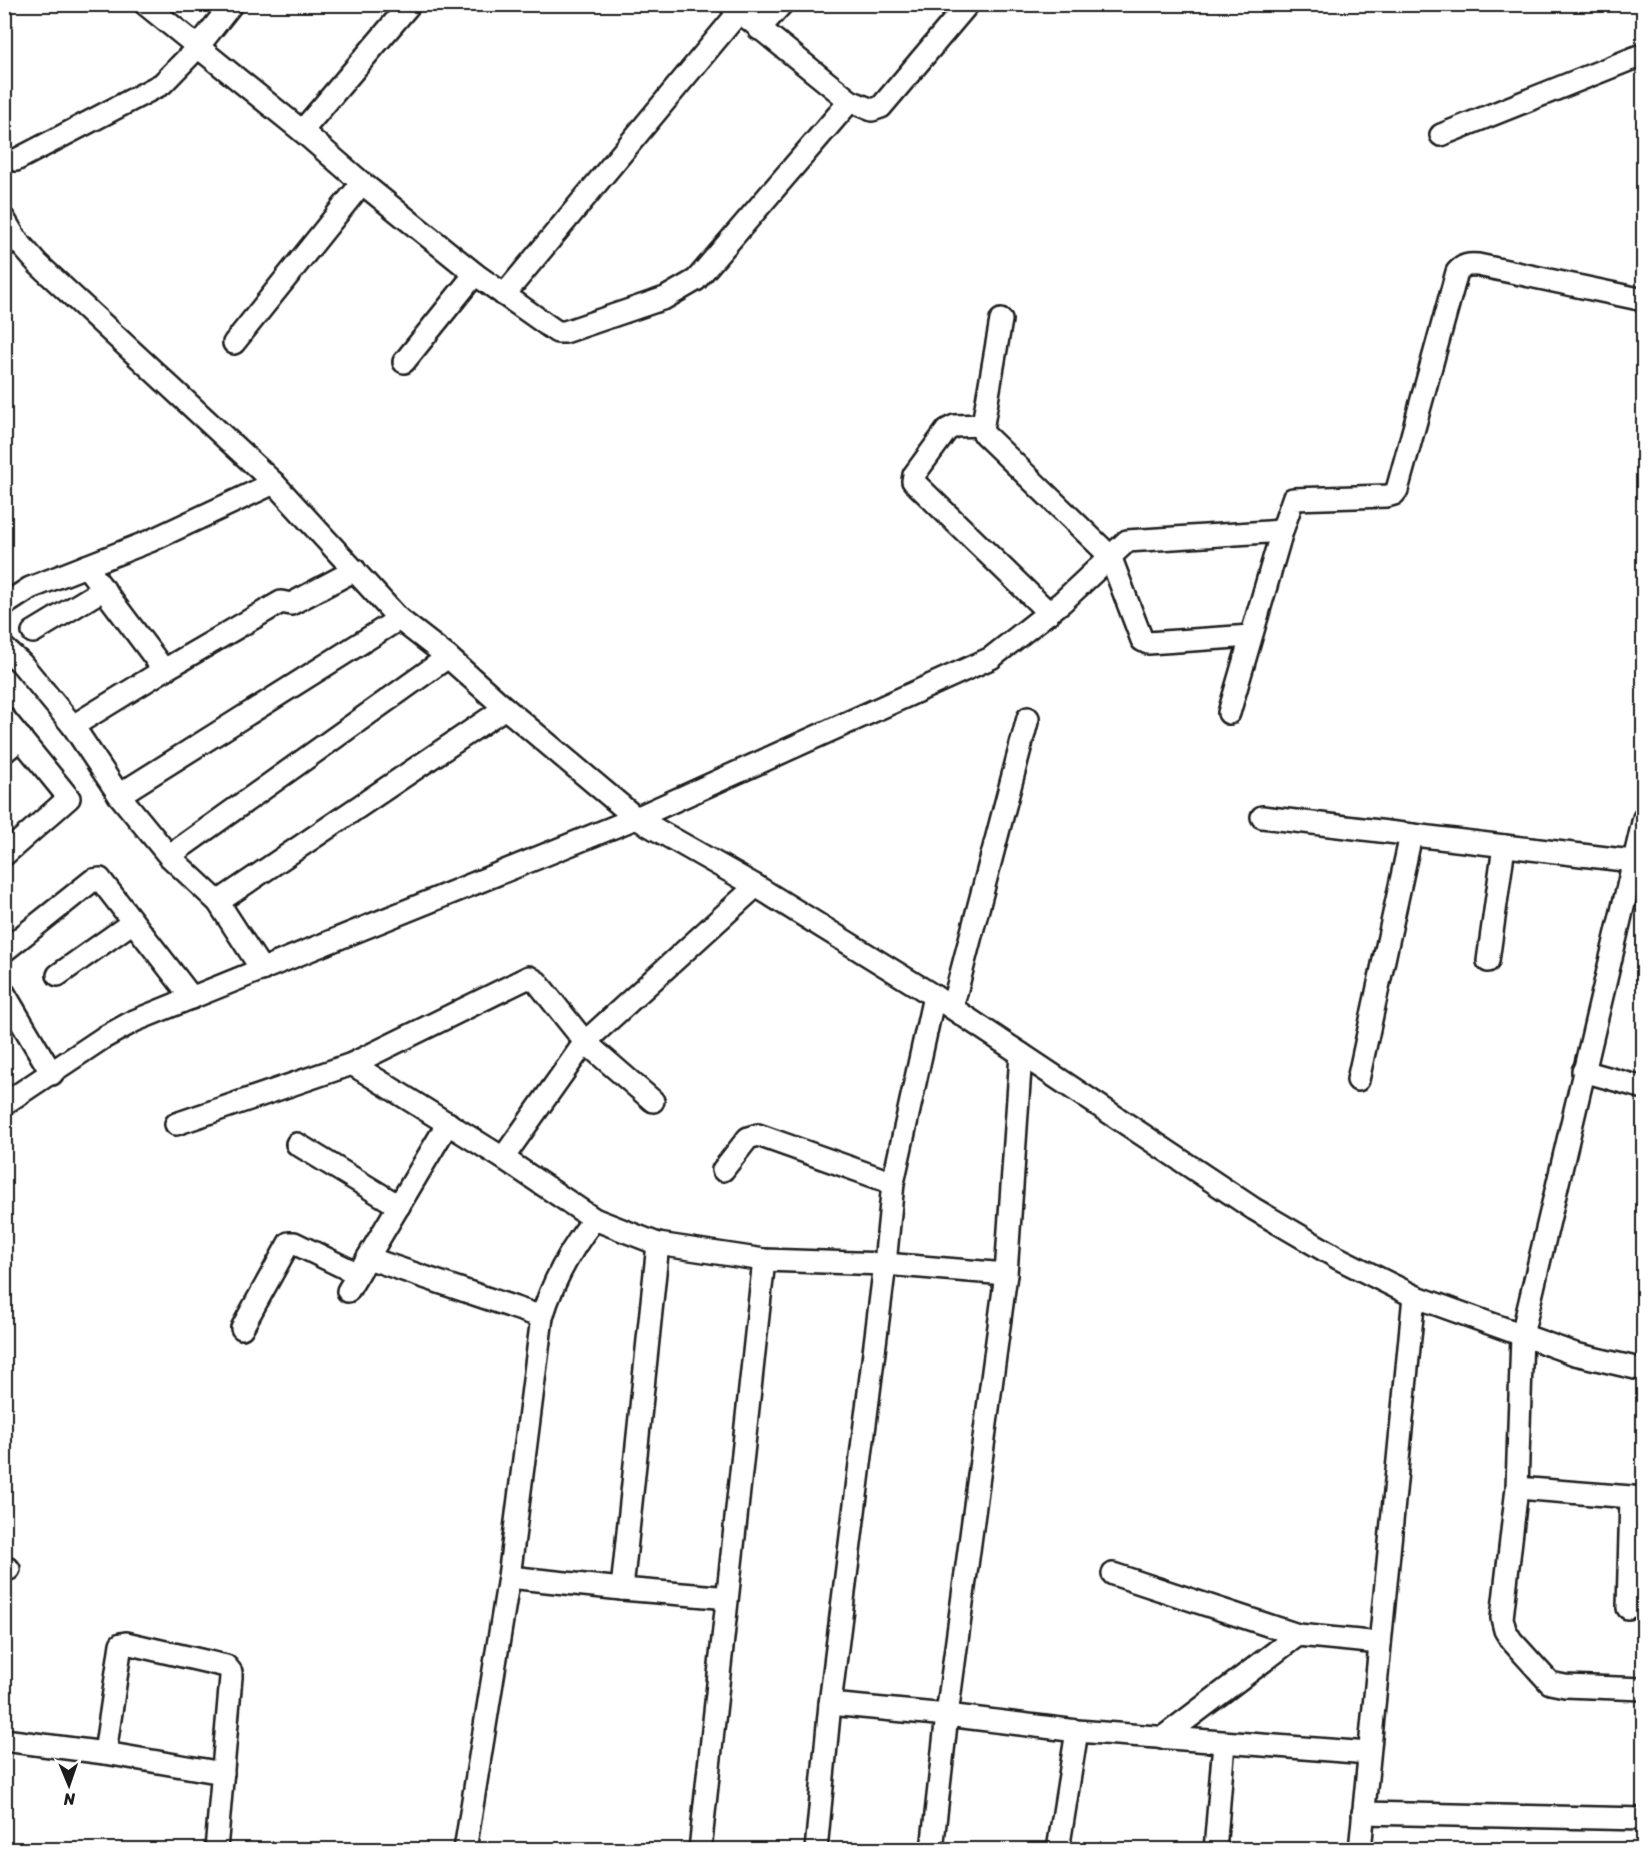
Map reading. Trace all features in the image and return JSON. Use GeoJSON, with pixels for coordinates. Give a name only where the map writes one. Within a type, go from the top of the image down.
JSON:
{"type":"FeatureCollection","features":[{"type":"Feature","properties":{"kind":"street"},"geometry":{"type":"LineString","coordinates":[[146,4],[475,274],[551,329],[566,332],[676,293],[696,280],[850,101]]}},
{"type":"Feature","properties":{"kind":"street"},"geometry":{"type":"LineString","coordinates":[[16,160],[152,90],[175,72],[232,4]]}},
{"type":"Feature","properties":{"kind":"street"},"geometry":{"type":"LineString","coordinates":[[302,131],[410,4]]}},
{"type":"Feature","properties":{"kind":"street"},"geometry":{"type":"LineString","coordinates":[[759,29],[782,4]]}},
{"type":"Feature","properties":{"kind":"street"},"geometry":{"type":"LineString","coordinates":[[504,295],[734,8],[850,101],[872,110],[881,106],[969,4]]}},
{"type":"Feature","properties":{"kind":"street"},"geometry":{"type":"LineString","coordinates":[[1441,135],[1644,54]]}},
{"type":"Feature","properties":{"kind":"street"},"geometry":{"type":"LineString","coordinates":[[234,343],[362,183]]}},
{"type":"Feature","properties":{"kind":"street"},"geometry":{"type":"LineString","coordinates":[[4,219],[16,239],[38,264],[274,483],[399,619],[448,657],[636,818],[756,886],[934,996],[1254,1209],[1338,1258],[1414,1296],[1575,1354],[1644,1370]]}},
{"type":"Feature","properties":{"kind":"street"},"geometry":{"type":"LineString","coordinates":[[1229,713],[1292,501],[1295,498],[1394,494],[1457,272],[1461,268],[1469,264],[1478,265],[1644,300]]}},
{"type":"Feature","properties":{"kind":"street"},"geometry":{"type":"LineString","coordinates":[[404,362],[475,274]]}},
{"type":"Feature","properties":{"kind":"street"},"geometry":{"type":"LineString","coordinates":[[1001,320],[982,425],[985,435],[1110,556],[1140,638],[1144,642],[1251,636]]}},
{"type":"Feature","properties":{"kind":"street"},"geometry":{"type":"LineString","coordinates":[[982,425],[954,426],[947,430],[914,475],[913,481],[1049,613]]}},
{"type":"Feature","properties":{"kind":"street"},"geometry":{"type":"LineString","coordinates":[[4,605],[30,588],[150,541],[274,483]]}},
{"type":"Feature","properties":{"kind":"street"},"geometry":{"type":"LineString","coordinates":[[4,1104],[103,1038],[134,1022],[636,818],[992,658],[1049,613],[1126,542],[1282,531]]}},
{"type":"Feature","properties":{"kind":"street"},"geometry":{"type":"LineString","coordinates":[[86,566],[164,670]]}},
{"type":"Feature","properties":{"kind":"street"},"geometry":{"type":"LineString","coordinates":[[73,726],[280,602],[291,604],[356,570]]}},
{"type":"Feature","properties":{"kind":"street"},"geometry":{"type":"LineString","coordinates":[[33,632],[104,589]]}},
{"type":"Feature","properties":{"kind":"street"},"geometry":{"type":"LineString","coordinates":[[119,795],[399,619]]}},
{"type":"Feature","properties":{"kind":"street"},"geometry":{"type":"LineString","coordinates":[[4,648],[21,663],[73,726],[119,795],[169,856],[218,902],[262,970]]}},
{"type":"Feature","properties":{"kind":"street"},"geometry":{"type":"LineString","coordinates":[[169,856],[448,657]]}},
{"type":"Feature","properties":{"kind":"street"},"geometry":{"type":"LineString","coordinates":[[218,902],[505,708]]}},
{"type":"Feature","properties":{"kind":"street"},"geometry":{"type":"LineString","coordinates":[[4,718],[69,798],[4,855]]}},
{"type":"Feature","properties":{"kind":"street"},"geometry":{"type":"LineString","coordinates":[[952,1008],[1028,718]]}},
{"type":"Feature","properties":{"kind":"street"},"geometry":{"type":"LineString","coordinates":[[4,752],[21,738]]}},
{"type":"Feature","properties":{"kind":"street"},"geometry":{"type":"LineString","coordinates":[[1262,817],[1632,861]]}},
{"type":"Feature","properties":{"kind":"street"},"geometry":{"type":"LineString","coordinates":[[1644,818],[1632,861],[1522,1335],[1517,1488],[1503,1618],[1505,1630],[1511,1640],[1545,1678],[1557,1685],[1644,1689]]}},
{"type":"Feature","properties":{"kind":"street"},"geometry":{"type":"LineString","coordinates":[[1358,1080],[1411,835]]}},
{"type":"Feature","properties":{"kind":"street"},"geometry":{"type":"LineString","coordinates":[[1488,961],[1504,846]]}},
{"type":"Feature","properties":{"kind":"street"},"geometry":{"type":"LineString","coordinates":[[4,951],[97,879],[102,881],[192,998]]}},
{"type":"Feature","properties":{"kind":"street"},"geometry":{"type":"LineString","coordinates":[[503,1158],[585,1042],[756,886]]}},
{"type":"Feature","properties":{"kind":"street"},"geometry":{"type":"LineString","coordinates":[[58,975],[133,921]]}},
{"type":"Feature","properties":{"kind":"street"},"geometry":{"type":"LineString","coordinates":[[176,1124],[352,1064],[529,977],[537,981],[585,1042],[653,1101]]}},
{"type":"Feature","properties":{"kind":"street"},"geometry":{"type":"LineString","coordinates":[[4,993],[52,1074]]}},
{"type":"Feature","properties":{"kind":"street"},"geometry":{"type":"LineString","coordinates":[[816,1850],[830,1704],[893,1184],[934,996]]}},
{"type":"Feature","properties":{"kind":"street"},"geometry":{"type":"LineString","coordinates":[[932,1850],[947,1715],[1006,1274],[1021,1054]]}},
{"type":"Feature","properties":{"kind":"street"},"geometry":{"type":"LineString","coordinates":[[352,1064],[594,1218],[658,1244],[764,1260],[885,1264],[1006,1274]]}},
{"type":"Feature","properties":{"kind":"street"},"geometry":{"type":"LineString","coordinates":[[1583,1071],[1644,1088]]}},
{"type":"Feature","properties":{"kind":"street"},"geometry":{"type":"LineString","coordinates":[[358,1274],[448,1123]]}},
{"type":"Feature","properties":{"kind":"street"},"geometry":{"type":"LineString","coordinates":[[723,1170],[748,1138],[758,1136],[893,1184]]}},
{"type":"Feature","properties":{"kind":"street"},"geometry":{"type":"LineString","coordinates":[[297,1144],[399,1206]]}},
{"type":"Feature","properties":{"kind":"street"},"geometry":{"type":"LineString","coordinates":[[465,1850],[509,1577],[542,1317],[562,1264],[594,1218]]}},
{"type":"Feature","properties":{"kind":"street"},"geometry":{"type":"LineString","coordinates":[[242,1328],[289,1243],[294,1243],[358,1274],[542,1317]]}},
{"type":"Feature","properties":{"kind":"street"},"geometry":{"type":"LineString","coordinates":[[622,1589],[658,1244]]}},
{"type":"Feature","properties":{"kind":"street"},"geometry":{"type":"LineString","coordinates":[[700,1850],[764,1260]]}},
{"type":"Feature","properties":{"kind":"street"},"geometry":{"type":"LineString","coordinates":[[1360,1850],[1414,1296]]}},
{"type":"Feature","properties":{"kind":"street"},"geometry":{"type":"LineString","coordinates":[[1517,1488],[1637,1498],[1628,1608]]}},
{"type":"Feature","properties":{"kind":"street"},"geometry":{"type":"LineString","coordinates":[[1113,1574],[1298,1635],[1380,1643]]}},
{"type":"Feature","properties":{"kind":"street"},"geometry":{"type":"LineString","coordinates":[[509,1577],[622,1589],[726,1596]]}},
{"type":"Feature","properties":{"kind":"street"},"geometry":{"type":"LineString","coordinates":[[1162,1738],[1298,1635]]}},
{"type":"Feature","properties":{"kind":"street"},"geometry":{"type":"LineString","coordinates":[[105,1754],[121,1644],[126,1642],[229,1668],[231,1677],[216,1850]]}},
{"type":"Feature","properties":{"kind":"street"},"geometry":{"type":"LineString","coordinates":[[830,1704],[1077,1731],[1369,1753]]}},
{"type":"Feature","properties":{"kind":"street"},"geometry":{"type":"LineString","coordinates":[[1058,1850],[1077,1731]]}},
{"type":"Feature","properties":{"kind":"street"},"geometry":{"type":"LineString","coordinates":[[4,1740],[223,1773]]}},
{"type":"Feature","properties":{"kind":"street"},"geometry":{"type":"LineString","coordinates":[[1215,1850],[1224,1743]]}},
{"type":"Feature","properties":{"kind":"street"},"geometry":{"type":"LineString","coordinates":[[1363,1813],[1644,1819]]}}]}
